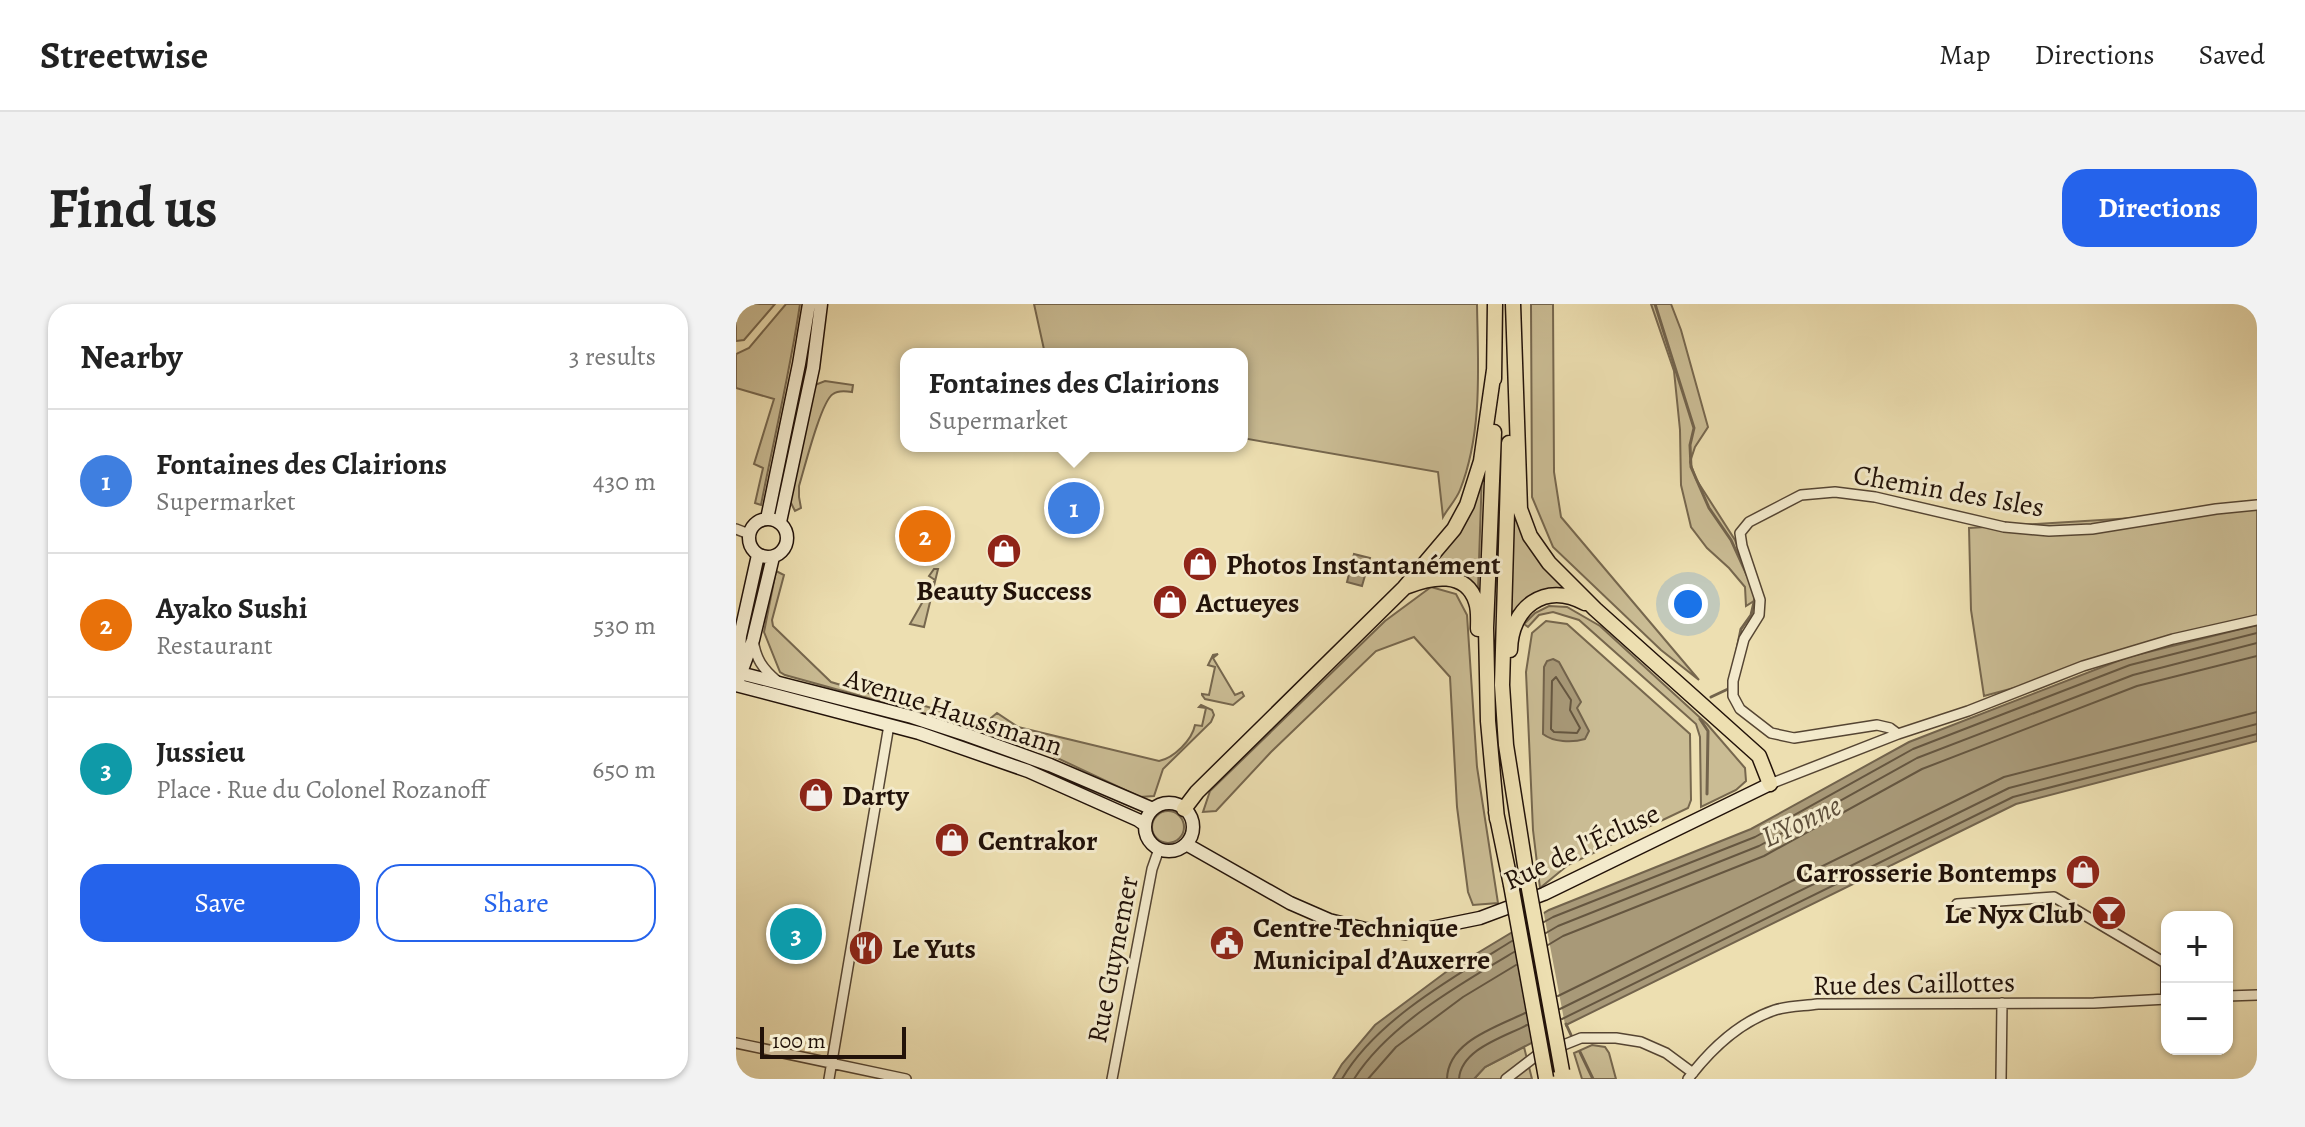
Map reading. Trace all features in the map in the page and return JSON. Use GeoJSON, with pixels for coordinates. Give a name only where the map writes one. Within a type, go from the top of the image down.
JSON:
{"type":"FeatureCollection","features":[{"type":"Feature","properties":{"kind":"main road"},"geometry":{"type":"LineString","coordinates":[[1495,304],[1486,628],[1488,721],[1497,819]]}},
{"type":"Feature","properties":{"kind":"main road"},"geometry":{"type":"LineString","coordinates":[[1513,304],[1502,685],[1506,745],[1518,834],[1562,1075]]}},
{"type":"Feature","properties":{"kind":"main road"},"geometry":{"type":"LineString","coordinates":[[1513,339],[1520,509],[1530,536],[1549,563],[1595,609],[1759,756],[1770,784]]}},
{"type":"Feature","properties":{"kind":"main road"},"geometry":{"type":"LineString","coordinates":[[1184,809],[1197,792],[1404,588],[1445,540],[1467,505],[1481,461],[1494,370]]}},
{"type":"Feature","properties":{"kind":"main road"},"geometry":{"type":"LineString","coordinates":[[1404,588],[1426,579],[1442,577],[1469,590],[1476,602],[1486,762],[1546,1078]]}},
{"type":"Feature","properties":{"kind":"main road"},"geometry":{"type":"LineString","coordinates":[[1518,834],[1510,645],[1514,624],[1526,606],[1542,597],[1559,594],[1595,609]]}},
{"type":"Feature","properties":{"kind":"street"},"geometry":{"type":"LineString","coordinates":[[773,520],[809,304]]}},
{"type":"Feature","properties":{"kind":"street"},"geometry":{"type":"LineString","coordinates":[[773,520],[813,368],[821,304]]}},
{"type":"Feature","properties":{"kind":"street","name":"Chemin des Isles"},"geometry":{"type":"LineString","coordinates":[[1898,734],[1877,725],[1794,738],[1771,733],[1740,709],[1733,696],[1733,681],[1744,639],[1759,615],[1760,600],[1740,533],[1749,522],[1801,495],[1835,492],[1875,497],[2004,527],[2049,531],[2092,529],[2257,505]]}},
{"type":"Feature","properties":{"kind":"street"},"geometry":{"type":"LineString","coordinates":[[773,520],[787,531],[787,543],[781,553],[773,557],[758,555],[750,545],[749,534],[756,523],[773,520]]}},
{"type":"Feature","properties":{"kind":"street"},"geometry":{"type":"LineString","coordinates":[[736,529],[749,534]]}},
{"type":"Feature","properties":{"kind":"street"},"geometry":{"type":"LineString","coordinates":[[737,677],[758,555]]}},
{"type":"Feature","properties":{"kind":"street"},"geometry":{"type":"LineString","coordinates":[[743,639],[773,557]]}},
{"type":"Feature","properties":{"kind":"street"},"geometry":{"type":"LineString","coordinates":[[1770,784],[2083,666],[2173,639],[2257,620]]}},
{"type":"Feature","properties":{"kind":"street"},"geometry":{"type":"LineString","coordinates":[[743,639],[762,668],[779,683]]}},
{"type":"Feature","properties":{"kind":"street","name":"Avenue Haussmann"},"geometry":{"type":"LineString","coordinates":[[737,677],[779,683],[912,717],[1050,765],[1153,809]]}},
{"type":"Feature","properties":{"kind":"street","name":"Avenue Haussmann"},"geometry":{"type":"LineString","coordinates":[[737,677],[919,733],[1028,771],[1145,825]]}},
{"type":"Feature","properties":{"kind":"street"},"geometry":{"type":"LineString","coordinates":[[829,1079],[889,725]]}},
{"type":"Feature","properties":{"kind":"street","name":"Rue de l'Écluse"},"geometry":{"type":"LineString","coordinates":[[1186,844],[1290,903],[1329,920],[1365,929],[1406,933],[1480,918],[1544,894],[1770,784]]}},
{"type":"Feature","properties":{"kind":"street"},"geometry":{"type":"LineString","coordinates":[[1172,803],[1184,809],[1193,830],[1186,844],[1173,851],[1159,849],[1148,839],[1145,825],[1153,809],[1172,803]]}},
{"type":"Feature","properties":{"kind":"street","name":"Rue Guynemer"},"geometry":{"type":"LineString","coordinates":[[1112,1079],[1152,869],[1159,849]]}},
{"type":"Feature","properties":{"kind":"street"},"geometry":{"type":"LineString","coordinates":[[1957,904],[2054,897],[2161,961]]}},
{"type":"Feature","properties":{"kind":"street"},"geometry":{"type":"LineString","coordinates":[[2233,996],[2257,995]]}},
{"type":"Feature","properties":{"kind":"street","name":"Rue des Caillottes"},"geometry":{"type":"LineString","coordinates":[[1690,1076],[1716,1046],[1744,1025],[1776,1009],[1818,1004],[2094,1003],[2161,999]]}},
{"type":"Feature","properties":{"kind":"street"},"geometry":{"type":"LineString","coordinates":[[2001,1079],[2002,1003]]}},
{"type":"Feature","properties":{"kind":"street"},"geometry":{"type":"LineString","coordinates":[[1506,1079],[1536,1056],[1581,1038],[1641,1042],[1666,1053],[1690,1076]]}},
{"type":"Feature","properties":{"kind":"street"},"geometry":{"type":"LineString","coordinates":[[736,1043],[906,1079]]}},
{"type":"Feature","properties":{"kind":"shaded area"},"geometry":{"type":"Polygon","coordinates":[[[740,304],[775,304],[744,340],[736,341],[736,319],[740,304]]]}},
{"type":"Feature","properties":{"kind":"shaded area"},"geometry":{"type":"Polygon","coordinates":[[[786,304],[800,304],[761,505],[755,503],[763,468],[754,464],[774,399],[736,388],[736,354],[749,348],[786,304]]]}},
{"type":"Feature","properties":{"kind":"shaded area"},"geometry":{"type":"Polygon","coordinates":[[[1034,304],[1477,304],[1476,422],[1467,468],[1460,490],[1443,517],[1438,472],[1248,439],[1248,348],[1044,348],[1034,304]]]}},
{"type":"Feature","properties":{"kind":"shaded area"},"geometry":{"type":"Polygon","coordinates":[[[1531,304],[1553,304],[1554,472],[1561,517],[1699,680],[1661,650],[1553,547],[1532,497],[1531,304]]]}},
{"type":"Feature","properties":{"kind":"shaded area"},"geometry":{"type":"Polygon","coordinates":[[[1651,304],[1671,304],[1681,330],[1708,427],[1695,447],[1690,462],[1696,479],[1735,540],[1757,599],[1746,606],[1745,587],[1691,527],[1681,485],[1674,371],[1651,304]]]}},
{"type":"Feature","properties":{"kind":"shaded area"},"geometry":{"type":"Polygon","coordinates":[[[825,381],[853,385],[852,392],[835,393],[823,409],[799,486],[801,508],[795,511],[790,501],[815,385],[825,381]]]}},
{"type":"Feature","properties":{"kind":"shaded area"},"geometry":{"type":"Polygon","coordinates":[[[1482,473],[1478,590],[1463,577],[1424,574],[1453,539],[1482,473]]]}},
{"type":"Feature","properties":{"kind":"shaded area"},"geometry":{"type":"Polygon","coordinates":[[[2257,506],[2257,622],[1984,696],[1971,610],[1969,528],[2215,513],[2257,506]]]}},
{"type":"Feature","properties":{"kind":"shaded area"},"geometry":{"type":"Polygon","coordinates":[[[1512,511],[1573,594],[1521,606],[1509,614],[1512,511]]]}},
{"type":"Feature","properties":{"kind":"shaded area"},"geometry":{"type":"Polygon","coordinates":[[[934,569],[938,569],[924,627],[910,624],[935,580],[929,576],[934,569]]]}},
{"type":"Feature","properties":{"kind":"shaded area"},"geometry":{"type":"Polygon","coordinates":[[[776,571],[784,575],[773,626],[831,682],[963,718],[922,713],[780,672],[764,632],[776,571]]]}},
{"type":"Feature","properties":{"kind":"shaded area"},"geometry":{"type":"Polygon","coordinates":[[[1431,587],[1456,594],[1467,615],[1477,767],[1498,903],[1473,905],[1468,892],[1457,807],[1450,677],[1414,637],[1376,651],[1271,752],[1216,811],[1203,812],[1210,791],[1385,621],[1431,587]]]}},
{"type":"Feature","properties":{"kind":"shaded area"},"geometry":{"type":"Polygon","coordinates":[[[1549,606],[1567,607],[1600,626],[1707,724],[1745,768],[1746,781],[1736,790],[1701,807],[1700,737],[1696,724],[1579,620],[1553,612],[1539,615],[1528,627],[1524,624],[1535,613],[1549,606]]]}},
{"type":"Feature","properties":{"kind":"shaded area"},"geometry":{"type":"Polygon","coordinates":[[[1546,621],[1567,624],[1690,734],[1691,800],[1688,808],[1568,865],[1540,888],[1533,830],[1526,672],[1532,633],[1546,621]]]}},
{"type":"Feature","properties":{"kind":"shaded area"},"geometry":{"type":"Polygon","coordinates":[[[1218,654],[1213,658],[1235,695],[1242,692],[1244,696],[1233,705],[1205,699],[1202,695],[1209,695],[1215,667],[1208,665],[1213,655],[1218,654]]]}},
{"type":"Feature","properties":{"kind":"shaded area"},"geometry":{"type":"Polygon","coordinates":[[[1201,705],[1212,710],[1214,715],[1211,722],[1163,769],[1154,796],[1140,797],[1000,731],[992,725],[991,718],[997,713],[1018,727],[1159,761],[1182,748],[1195,725],[1202,726],[1206,708],[1199,707],[1201,705]]]}},
{"type":"Feature","properties":{"kind":"shaded area"},"geometry":{"type":"Polygon","coordinates":[[[1168,811],[1179,816],[1184,827],[1179,838],[1168,843],[1157,838],[1152,827],[1157,816],[1168,811]]]}},
{"type":"Feature","properties":{"kind":"shaded area"},"geometry":{"type":"Polygon","coordinates":[[[1592,1045],[1605,1047],[1616,1079],[1582,1079],[1574,1053],[1592,1045]]]}},
{"type":"Feature","properties":{"kind":"shaded area"},"geometry":{"type":"Polygon","coordinates":[[[1524,1047],[1532,1079],[1474,1079],[1485,1067],[1524,1047]]]}},
{"type":"Feature","properties":{"kind":"water"},"geometry":{"type":"Polygon","coordinates":[[[1354,554],[1370,558],[1362,586],[1347,582],[1354,554]]]}},
{"type":"Feature","properties":{"kind":"water","name":"L'Yonne"},"geometry":{"type":"Polygon","coordinates":[[[2257,625],[2257,741],[2016,804],[1566,1025],[1485,1067],[1474,1079],[1333,1079],[1375,1025],[1446,972],[1549,910],[1751,829],[1909,742],[2128,657],[2257,625]]]}},
{"type":"Feature","properties":{"kind":"water"},"geometry":{"type":"Polygon","coordinates":[[[1553,659],[1559,662],[1581,702],[1577,708],[1589,731],[1585,739],[1563,741],[1543,734],[1544,667],[1547,661],[1553,659]]]}},
{"type":"Feature","properties":{"kind":"pier"},"geometry":{"type":"Polygon","coordinates":[[[1543,909],[1566,1030],[1532,1048],[1511,928],[1543,909]]]}},
{"type":"Feature","properties":{"kind":"waterway"},"geometry":{"type":"LineString","coordinates":[[1655,304],[1694,428],[1690,445],[1691,467],[1709,508],[1731,540],[1747,575]]}},
{"type":"Feature","properties":{"kind":"waterway"},"geometry":{"type":"LineString","coordinates":[[1736,654],[1741,629],[1751,615],[1755,598]]}},
{"type":"Feature","properties":{"kind":"waterway"},"geometry":{"type":"LineString","coordinates":[[1711,697],[1730,685]]}},
{"type":"Feature","properties":{"kind":"waterway"},"geometry":{"type":"LineString","coordinates":[[1700,719],[1708,731],[1707,794]]}},
{"type":"Feature","properties":{"kind":"waterway"},"geometry":{"type":"LineString","coordinates":[[1566,1024],[1571,1035]]}},
{"type":"Feature","properties":{"kind":"waterway"},"geometry":{"type":"LineString","coordinates":[[1580,1052],[1593,1079]]}},
{"type":"Feature","properties":{"kind":"place","name":"Fontaines des Clairions"},"geometry":{"type":"Point","coordinates":[1074,508]}},
{"type":"Feature","properties":{"kind":"place","name":"Ayako Sushi"},"geometry":{"type":"Point","coordinates":[925,536]}},
{"type":"Feature","properties":{"kind":"place","name":"Beauty Success"},"geometry":{"type":"Point","coordinates":[1004,551]}},
{"type":"Feature","properties":{"kind":"place","name":"Photos Instantanément"},"geometry":{"type":"Point","coordinates":[1200,564]}},
{"type":"Feature","properties":{"kind":"place","name":"Actueyes"},"geometry":{"type":"Point","coordinates":[1170,602]}},
{"type":"Feature","properties":{"kind":"place","name":"Darty"},"geometry":{"type":"Point","coordinates":[816,795]}},
{"type":"Feature","properties":{"kind":"place","name":"Centrakor"},"geometry":{"type":"Point","coordinates":[952,840]}},
{"type":"Feature","properties":{"kind":"place","name":"Carrosserie Bontemps"},"geometry":{"type":"Point","coordinates":[2083,872]}},
{"type":"Feature","properties":{"kind":"place","name":"Le Nyx Club"},"geometry":{"type":"Point","coordinates":[2109,913]}},
{"type":"Feature","properties":{"kind":"place","name":"Jussieu"},"geometry":{"type":"Point","coordinates":[796,934]}},
{"type":"Feature","properties":{"kind":"place","name":"Centre Technique Municipal d’Auxerre"},"geometry":{"type":"Point","coordinates":[1227,943]}},
{"type":"Feature","properties":{"kind":"place","name":"Le Yuts"},"geometry":{"type":"Point","coordinates":[866,948]}}]}
